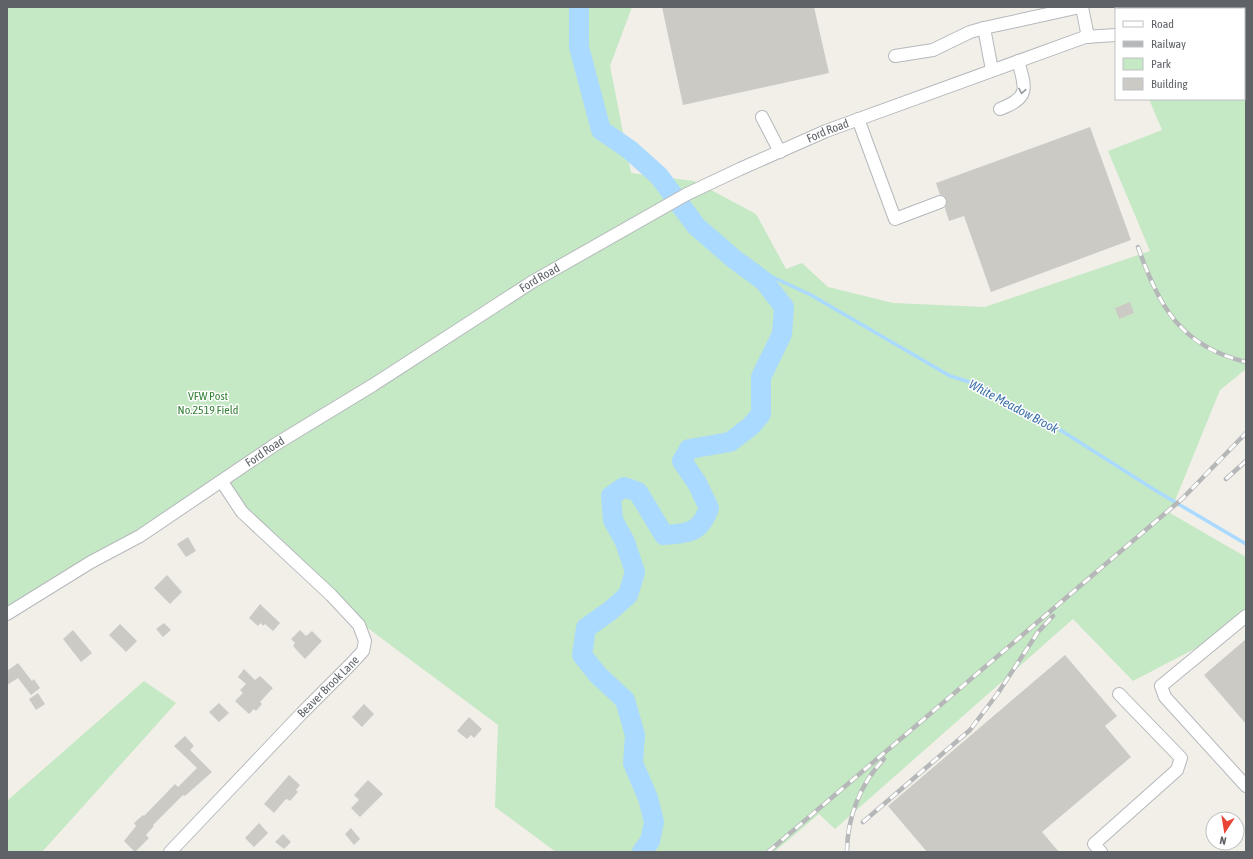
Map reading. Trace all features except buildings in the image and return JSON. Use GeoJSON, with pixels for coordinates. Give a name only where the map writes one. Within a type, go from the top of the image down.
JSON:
{"type":"FeatureCollection","features":[{"type":"Feature","properties":{"kind":"street"},"geometry":{"type":"LineString","coordinates":[[895,56],[934,50],[970,32],[984,28],[1081,7],[1088,37]]}},
{"type":"Feature","properties":{"kind":"street"},"geometry":{"type":"LineString","coordinates":[[984,28],[992,70]]}},
{"type":"Feature","properties":{"kind":"street","name":"Ford Road"},"geometry":{"type":"LineString","coordinates":[[7,614],[91,562],[140,536],[222,482],[276,444],[373,385],[532,282],[687,194],[858,119],[1018,60],[1088,37],[1115,35]]}},
{"type":"Feature","properties":{"kind":"street"},"geometry":{"type":"LineString","coordinates":[[1000,109],[1016,103],[1024,92],[1024,80],[1018,60]]}},
{"type":"Feature","properties":{"kind":"street"},"geometry":{"type":"LineString","coordinates":[[762,117],[780,152]]}},
{"type":"Feature","properties":{"kind":"street"},"geometry":{"type":"LineString","coordinates":[[858,119],[895,219],[940,202]]}},
{"type":"Feature","properties":{"kind":"street","name":"Beaver Brook Lane"},"geometry":{"type":"LineString","coordinates":[[170,852],[351,664],[363,651],[365,641],[359,625],[331,595],[242,512],[222,482]]}},
{"type":"Feature","properties":{"kind":"street"},"geometry":{"type":"LineString","coordinates":[[1246,616],[1161,686],[1165,697],[1246,786]]}},
{"type":"Feature","properties":{"kind":"street"},"geometry":{"type":"LineString","coordinates":[[1101,852],[1094,844],[1177,770],[1181,758],[1120,694]]}},
{"type":"Feature","properties":{"kind":"green space","name":"VFW Post No.2519 Field"},"geometry":{"type":"Polygon","coordinates":[[[7,7],[632,7],[610,66],[631,173],[694,181],[756,214],[786,269],[802,263],[828,287],[893,303],[985,307],[1150,251],[1108,151],[1162,130],[1149,100],[1245,100],[1246,24],[1246,369],[1220,390],[1170,513],[1246,557],[1246,622],[1133,681],[1073,619],[835,829],[819,814],[774,852],[556,852],[495,807],[498,725],[365,626],[218,481],[7,614],[7,7]]]}},
{"type":"Feature","properties":{"kind":"green space"},"geometry":{"type":"Polygon","coordinates":[[[144,681],[176,703],[42,852],[7,852],[7,801],[144,681]]]}},
{"type":"Feature","properties":{"kind":"waterway"},"geometry":{"type":"LineString","coordinates":[[579,7],[579,47],[601,130],[630,150],[659,176],[696,226],[734,259],[764,281],[784,307],[782,334],[761,377],[761,414],[751,426],[730,442],[689,449],[682,461],[697,483],[709,508],[702,522],[697,527],[687,532],[664,535],[638,492],[624,487],[611,496],[613,520],[625,542],[635,572],[628,595],[610,611],[586,628],[582,655],[598,675],[625,700],[635,735],[633,763],[648,798],[654,822],[650,841],[642,852]]}},
{"type":"Feature","properties":{"kind":"waterway","name":"White Meadow Brook"},"geometry":{"type":"LineString","coordinates":[[734,259],[811,295],[950,376],[976,384],[1032,417],[1054,426],[1158,492],[1246,544]]}},
{"type":"Feature","properties":{"kind":"railway"},"geometry":{"type":"LineString","coordinates":[[1138,247],[1154,288],[1175,321],[1188,334],[1204,346],[1223,355],[1246,362]]}},
{"type":"Feature","properties":{"kind":"railway"},"geometry":{"type":"LineString","coordinates":[[768,852],[1182,499],[1246,433]]}},
{"type":"Feature","properties":{"kind":"railway"},"geometry":{"type":"LineString","coordinates":[[1226,479],[1246,461]]}},
{"type":"Feature","properties":{"kind":"railway"},"geometry":{"type":"LineString","coordinates":[[863,822],[970,730],[998,693],[1038,632],[1053,616]]}},
{"type":"Feature","properties":{"kind":"railway"},"geometry":{"type":"LineString","coordinates":[[847,852],[849,827],[856,802],[868,779],[884,759]]}}]}
